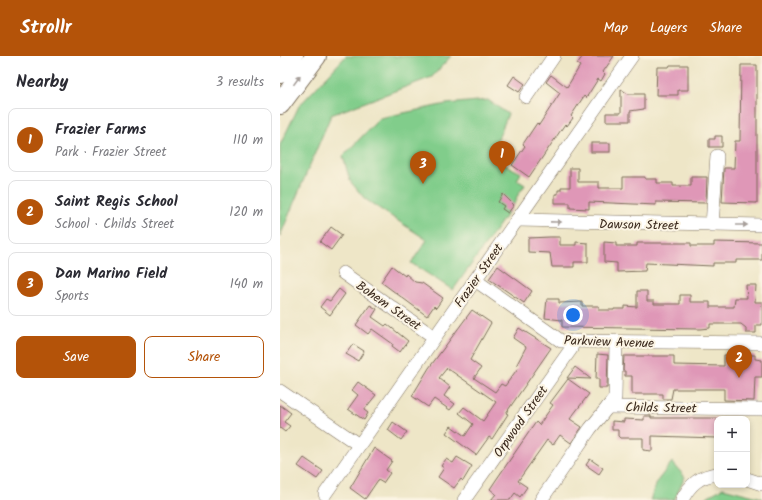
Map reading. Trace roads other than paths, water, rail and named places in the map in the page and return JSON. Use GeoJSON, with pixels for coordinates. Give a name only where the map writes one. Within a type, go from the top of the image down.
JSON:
{"type":"FeatureCollection","features":[{"type":"Feature","properties":{"kind":"highway"},"geometry":{"type":"LineString","coordinates":[[280,73],[293,56]]}},
{"type":"Feature","properties":{"kind":"highway"},"geometry":{"type":"LineString","coordinates":[[280,104],[316,56]]}},
{"type":"Feature","properties":{"kind":"street"},"geometry":{"type":"LineString","coordinates":[[526,97],[554,56]]}},
{"type":"Feature","properties":{"kind":"street","name":"Frazier Street"},"geometry":{"type":"LineString","coordinates":[[325,494],[632,56]]}},
{"type":"Feature","properties":{"kind":"street"},"geometry":{"type":"LineString","coordinates":[[712,225],[717,156]]}},
{"type":"Feature","properties":{"kind":"street","name":"Dawson Street"},"geometry":{"type":"LineString","coordinates":[[517,220],[762,225]]}},
{"type":"Feature","properties":{"kind":"street","name":"Bohem Street"},"geometry":{"type":"LineString","coordinates":[[343,274],[434,337]]}},
{"type":"Feature","properties":{"kind":"street","name":"Parkview Avenue"},"geometry":{"type":"LineString","coordinates":[[475,280],[561,341],[762,343]]}},
{"type":"Feature","properties":{"kind":"street","name":"Orpwood Street"},"geometry":{"type":"LineString","coordinates":[[464,500],[571,349],[573,341]]}},
{"type":"Feature","properties":{"kind":"street","name":"Childs Street"},"geometry":{"type":"LineString","coordinates":[[541,500],[615,398],[616,342]]}},
{"type":"Feature","properties":{"kind":"street"},"geometry":{"type":"LineString","coordinates":[[280,391],[359,445]]}},
{"type":"Feature","properties":{"kind":"street","name":"Childs Street"},"geometry":{"type":"LineString","coordinates":[[608,406],[762,409]]}},
{"type":"Feature","properties":{"kind":"street"},"geometry":{"type":"LineString","coordinates":[[682,500],[695,481],[707,475],[714,474]]}},
{"type":"Feature","properties":{"kind":"street"},"geometry":{"type":"LineString","coordinates":[[750,480],[762,484]]}},
{"type":"Feature","properties":{"kind":"place","name":"Frazier Farms"},"geometry":{"type":"Point","coordinates":[502,174]}},
{"type":"Feature","properties":{"kind":"place","name":"Dan Marino Field"},"geometry":{"type":"Point","coordinates":[423,184]}},
{"type":"Feature","properties":{"kind":"place","name":"Saint Regis School"},"geometry":{"type":"Point","coordinates":[739,378]}}]}
